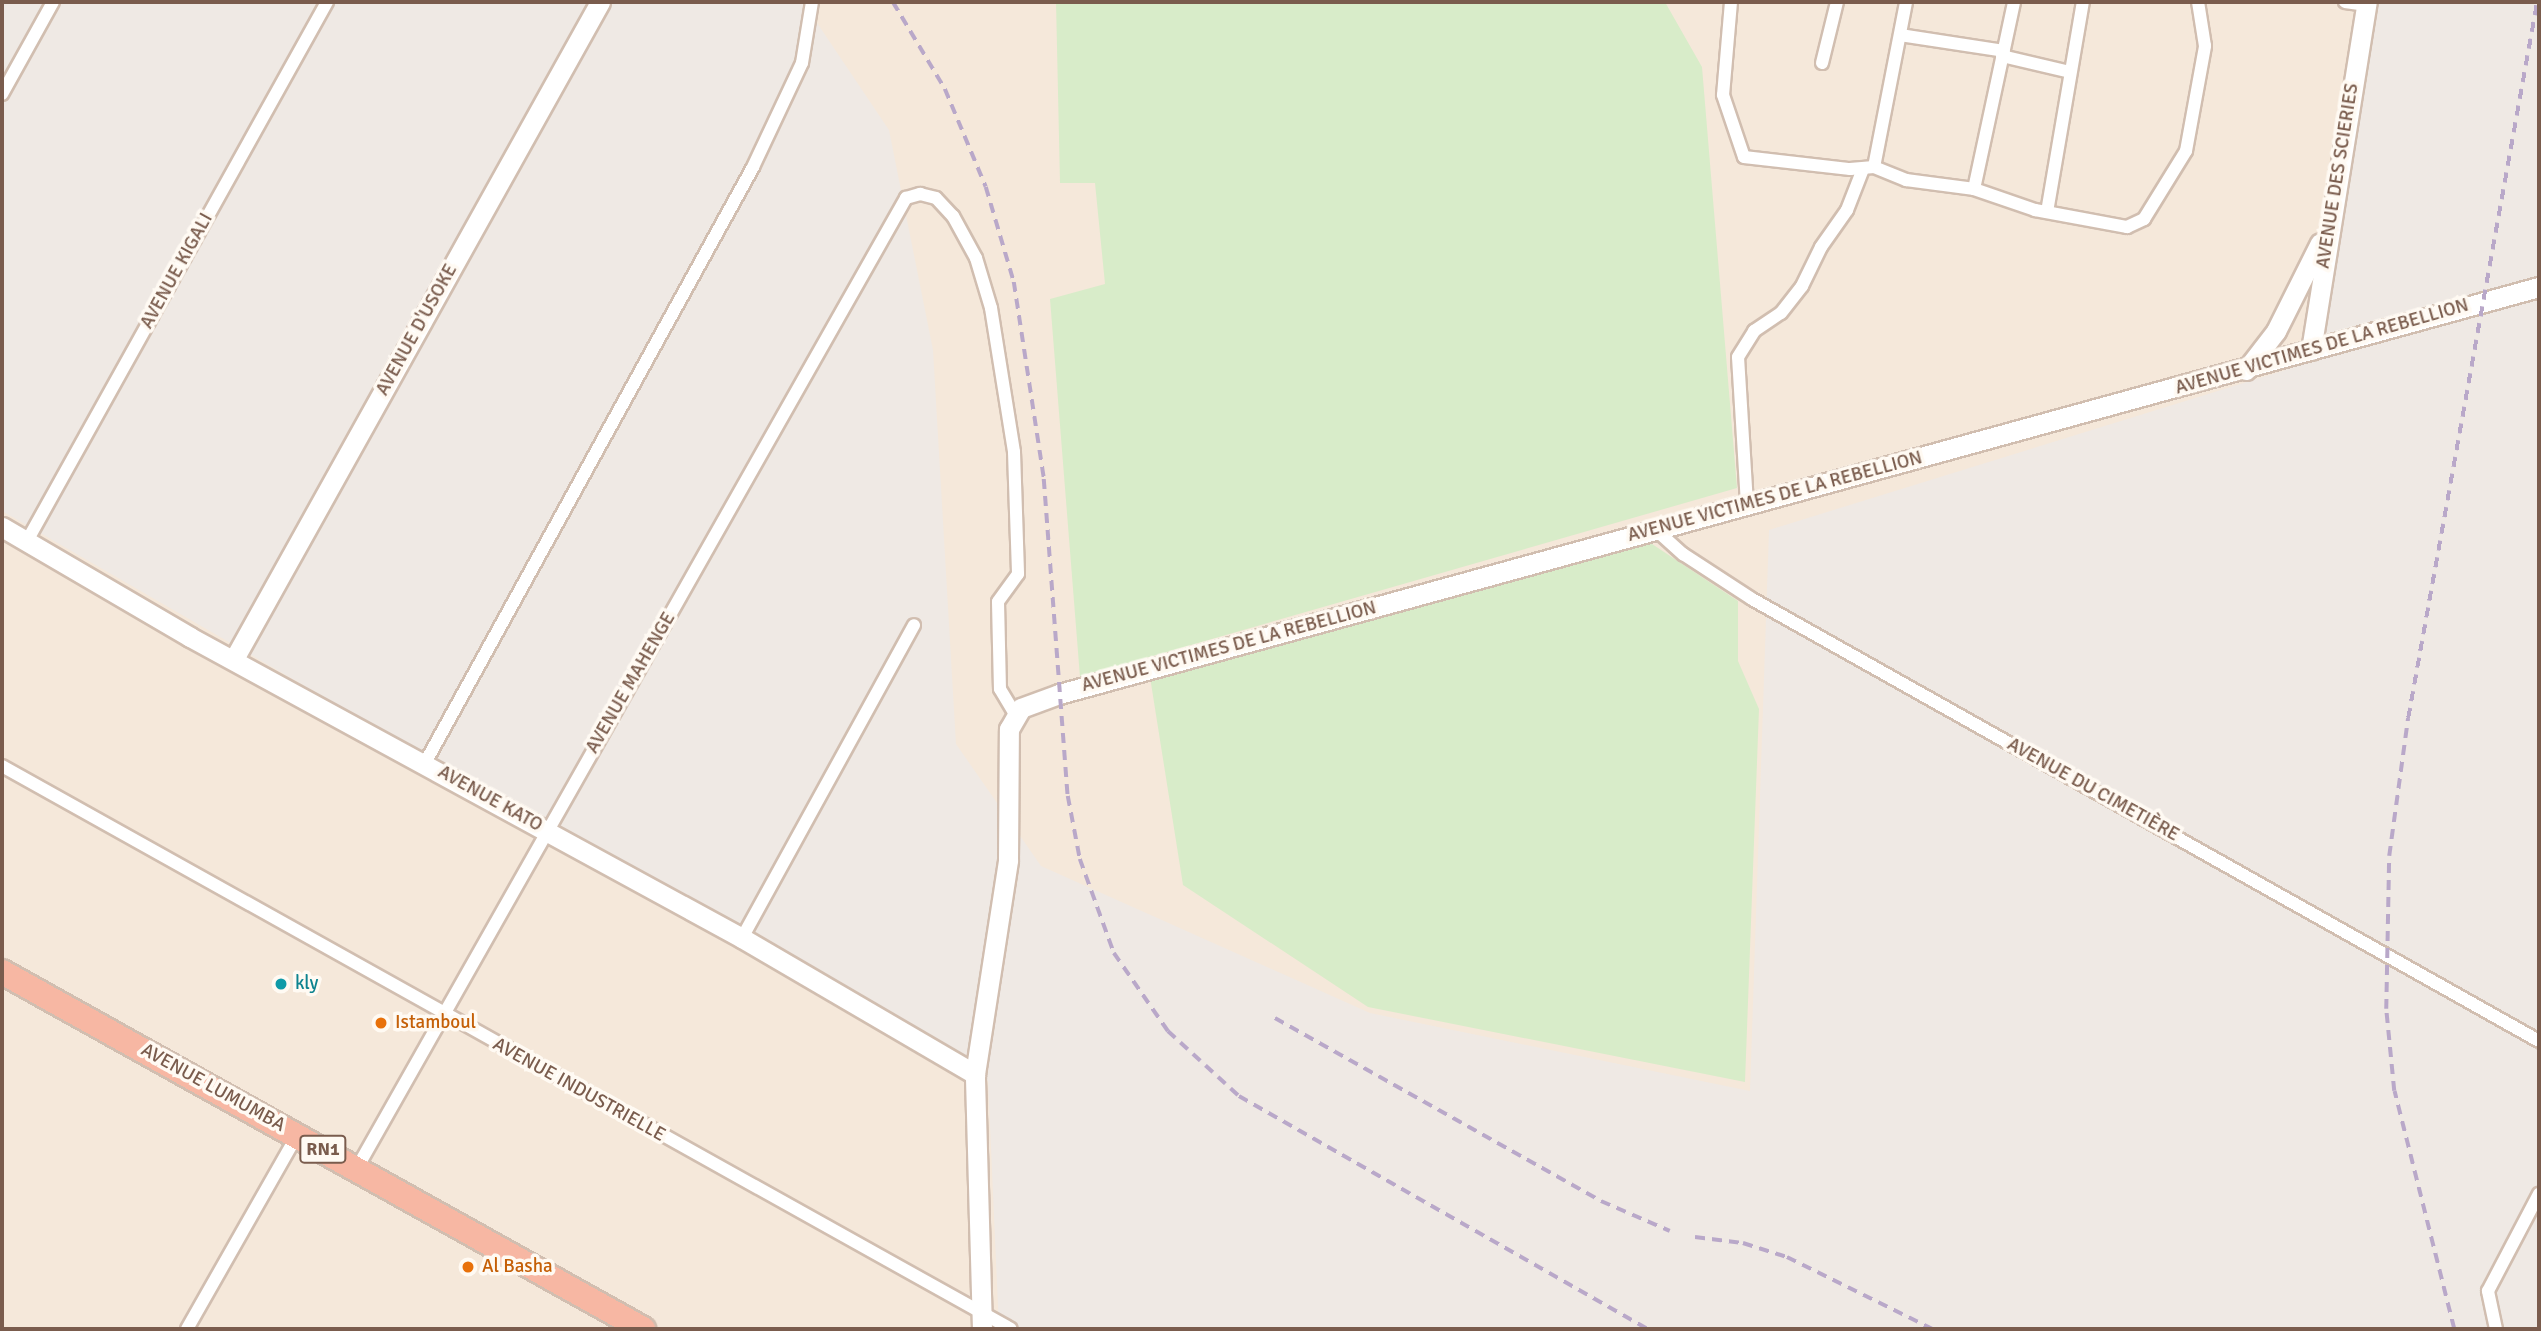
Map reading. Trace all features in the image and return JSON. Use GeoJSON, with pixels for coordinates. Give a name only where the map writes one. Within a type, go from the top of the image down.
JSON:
{"type":"FeatureCollection","features":[{"type":"Feature","properties":{"kind":"highway","name":"AVENUE LUMUMBA"},"geometry":{"type":"LineString","coordinates":[[2,972],[643,1329]]}},
{"type":"Feature","properties":{"kind":"street"},"geometry":{"type":"LineString","coordinates":[[2,94],[53,2]]}},
{"type":"Feature","properties":{"kind":"street","name":"AVENUE KIGALI"},"geometry":{"type":"LineString","coordinates":[[27,541],[327,2]]}},
{"type":"Feature","properties":{"kind":"street","name":"AVENUE D'USOKE"},"geometry":{"type":"LineString","coordinates":[[234,659],[600,2]]}},
{"type":"Feature","properties":{"kind":"street"},"geometry":{"type":"LineString","coordinates":[[425,764],[753,167],[802,63],[812,2]]}},
{"type":"Feature","properties":{"kind":"street"},"geometry":{"type":"LineString","coordinates":[[1731,2],[1723,95],[1744,157],[1868,168],[1906,180],[1974,189],[2046,212],[2127,227],[2144,219],[2186,151],[2205,46],[2198,2]]}},
{"type":"Feature","properties":{"kind":"street"},"geometry":{"type":"LineString","coordinates":[[1822,63],[1837,2]]}},
{"type":"Feature","properties":{"kind":"street"},"geometry":{"type":"LineString","coordinates":[[1747,504],[1737,369],[1741,349],[1754,331],[1781,313],[1802,286],[1821,247],[1847,210],[1868,168],[1906,2]]}},
{"type":"Feature","properties":{"kind":"street"},"geometry":{"type":"LineString","coordinates":[[1974,189],[2014,2]]}},
{"type":"Feature","properties":{"kind":"street"},"geometry":{"type":"LineString","coordinates":[[2046,212],[2083,2]]}},
{"type":"Feature","properties":{"kind":"street"},"geometry":{"type":"LineString","coordinates":[[2345,2],[2367,4]]}},
{"type":"Feature","properties":{"kind":"street","name":"AVENUE DES SCIERIES"},"geometry":{"type":"LineString","coordinates":[[2311,350],[2367,4]]}},
{"type":"Feature","properties":{"kind":"street"},"geometry":{"type":"LineString","coordinates":[[1900,35],[2003,54],[2070,72]]}},
{"type":"Feature","properties":{"kind":"street","name":"AVENUE MAHENGE"},"geometry":{"type":"LineString","coordinates":[[357,1168],[442,1013],[906,198],[920,194],[936,198],[953,216],[976,258],[991,309],[1014,452],[1018,574],[998,602],[1000,690],[1015,714]]}},
{"type":"Feature","properties":{"kind":"street"},"geometry":{"type":"LineString","coordinates":[[2246,370],[2276,331],[2330,220]]}},
{"type":"Feature","properties":{"kind":"street","name":"AVENUE VICTIMES DE LA REBELLION"},"geometry":{"type":"LineString","coordinates":[[1015,714],[1027,704],[1059,694],[1655,529],[2246,370],[2539,287]]}},
{"type":"Feature","properties":{"kind":"street","name":"AVENUE KATO"},"geometry":{"type":"LineString","coordinates":[[2,527],[234,659],[742,938],[975,1074]]}},
{"type":"Feature","properties":{"kind":"street","name":"AVENUE DU CIMETIÈRE"},"geometry":{"type":"LineString","coordinates":[[1655,529],[1683,554],[1752,599],[2539,1041]]}},
{"type":"Feature","properties":{"kind":"street"},"geometry":{"type":"LineString","coordinates":[[742,938],[914,625]]}},
{"type":"Feature","properties":{"kind":"street"},"geometry":{"type":"LineString","coordinates":[[983,1322],[975,1074],[1008,860],[1009,737],[1015,714]]}},
{"type":"Feature","properties":{"kind":"street","name":"AVENUE INDUSTRIELLE"},"geometry":{"type":"LineString","coordinates":[[2,766],[983,1322],[1011,1329]]}},
{"type":"Feature","properties":{"kind":"street"},"geometry":{"type":"LineString","coordinates":[[187,1329],[297,1134]]}},
{"type":"Feature","properties":{"kind":"street"},"geometry":{"type":"LineString","coordinates":[[2496,1329],[2487,1297],[2539,1194]]}},
{"type":"Feature","properties":{"kind":"shaded area"},"geometry":{"type":"Polygon","coordinates":[[[2,2],[2539,2],[2539,1329],[2,1329],[2,2]]]}},
{"type":"Feature","properties":{"kind":"shaded area"},"geometry":{"type":"Polygon","coordinates":[[[2,2],[803,2],[889,130],[933,350],[956,744],[1041,866],[1370,1013],[1750,1091],[1769,530],[2308,363],[2375,2],[2539,2],[2539,1329],[999,1329],[988,1081],[2,511],[2,2]]]}},
{"type":"Feature","properties":{"kind":"green space"},"geometry":{"type":"Polygon","coordinates":[[[1056,2],[1665,2],[1702,67],[1737,488],[1080,677],[1050,299],[1105,284],[1095,183],[1060,183],[1056,2]]]}},
{"type":"Feature","properties":{"kind":"green space"},"geometry":{"type":"Polygon","coordinates":[[[1649,542],[1738,601],[1738,661],[1759,709],[1745,1082],[1368,1007],[1183,885],[1150,677],[1649,542]]]}},
{"type":"Feature","properties":{"kind":"railway"},"geometry":{"type":"LineString","coordinates":[[893,2],[945,89],[986,187],[1014,282],[1044,479],[1068,796],[1080,859],[1114,953],[1168,1031],[1239,1096],[1647,1329]]}},
{"type":"Feature","properties":{"kind":"railway"},"geometry":{"type":"LineString","coordinates":[[2454,1329],[2394,1091],[2386,1009],[2389,856],[2408,718],[2537,2]]}},
{"type":"Feature","properties":{"kind":"railway"},"geometry":{"type":"LineString","coordinates":[[1275,1018],[1601,1201],[1670,1231]]}},
{"type":"Feature","properties":{"kind":"railway"},"geometry":{"type":"LineString","coordinates":[[1695,1237],[1743,1243],[1787,1257],[1933,1329]]}},
{"type":"Feature","properties":{"kind":"place","name":"kly"},"geometry":{"type":"Point","coordinates":[281,984]}},
{"type":"Feature","properties":{"kind":"place","name":"Istamboul"},"geometry":{"type":"Point","coordinates":[381,1023]}},
{"type":"Feature","properties":{"kind":"place","name":"Al Basha"},"geometry":{"type":"Point","coordinates":[468,1267]}}]}
